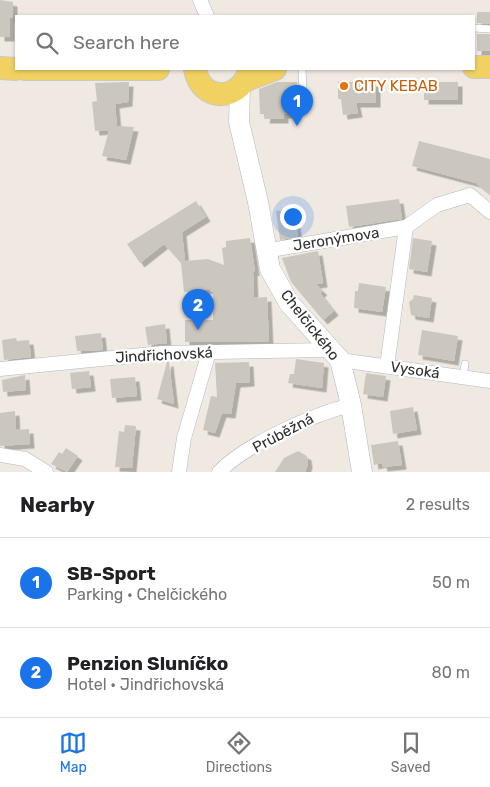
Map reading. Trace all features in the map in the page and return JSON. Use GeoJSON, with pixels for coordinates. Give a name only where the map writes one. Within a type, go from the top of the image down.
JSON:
{"type":"FeatureCollection","features":[{"type":"Feature","properties":{"kind":"main road"},"geometry":{"type":"LineString","coordinates":[[475,67],[490,67]]}},
{"type":"Feature","properties":{"kind":"main road"},"geometry":{"type":"LineString","coordinates":[[0,68],[15,69]]}},
{"type":"Feature","properties":{"kind":"main road"},"geometry":{"type":"LineString","coordinates":[[165,70],[202,81],[230,93],[245,79],[272,70]]}},
{"type":"Feature","properties":{"kind":"street","name":"Chelčického"},"geometry":{"type":"LineString","coordinates":[[245,79],[239,122],[258,202],[265,251],[270,269],[289,303],[334,355],[351,405],[358,470]]}},
{"type":"Feature","properties":{"kind":"street","name":"Chelčického"},"geometry":{"type":"LineString","coordinates":[[202,81],[239,122]]}},
{"type":"Feature","properties":{"kind":"street","name":"Jeronýmova"},"geometry":{"type":"LineString","coordinates":[[265,251],[406,227],[437,205],[470,195],[490,212]]}},
{"type":"Feature","properties":{"kind":"street"},"geometry":{"type":"LineString","coordinates":[[387,366],[406,227]]}},
{"type":"Feature","properties":{"kind":"street"},"geometry":{"type":"LineString","coordinates":[[180,472],[184,438],[209,352]]}},
{"type":"Feature","properties":{"kind":"street","name":"Jindřichovská"},"geometry":{"type":"LineString","coordinates":[[0,369],[162,353],[209,352],[334,355]]}},
{"type":"Feature","properties":{"kind":"street","name":"Vysoká"},"geometry":{"type":"LineString","coordinates":[[334,355],[387,366],[464,371],[490,381]]}},
{"type":"Feature","properties":{"kind":"street","name":"Průběžná"},"geometry":{"type":"LineString","coordinates":[[219,472],[253,448],[306,420],[324,411],[351,405]]}},
{"type":"Feature","properties":{"kind":"street"},"geometry":{"type":"LineString","coordinates":[[0,456],[25,459],[46,472]]}},
{"type":"Feature","properties":{"kind":"lane"},"geometry":{"type":"LineString","coordinates":[[475,28],[490,29]]}},
{"type":"Feature","properties":{"kind":"lane"},"geometry":{"type":"LineString","coordinates":[[302,70],[304,112]]}},
{"type":"Feature","properties":{"kind":"building"},"geometry":{"type":"Polygon","coordinates":[[[0,0],[13,2],[13,17],[10,18],[10,37],[0,37],[0,0]]]}},
{"type":"Feature","properties":{"kind":"building"},"geometry":{"type":"Polygon","coordinates":[[[477,12],[490,12],[490,24],[477,23],[477,12]]]}},
{"type":"Feature","properties":{"kind":"building"},"geometry":{"type":"Polygon","coordinates":[[[477,34],[490,34],[490,51],[477,51],[477,34]]]}},
{"type":"Feature","properties":{"kind":"building"},"geometry":{"type":"Polygon","coordinates":[[[129,82],[128,102],[115,104],[117,126],[134,127],[126,160],[102,156],[109,130],[95,131],[92,102],[97,101],[95,83],[129,82]]]}},
{"type":"Feature","properties":{"kind":"building"},"geometry":{"type":"Polygon","coordinates":[[[277,82],[297,82],[298,108],[292,107],[292,114],[284,114],[284,119],[265,119],[266,114],[260,114],[259,89],[277,82]]]}},
{"type":"Feature","properties":{"kind":"building"},"geometry":{"type":"Polygon","coordinates":[[[338,82],[376,82],[376,103],[356,103],[358,113],[343,115],[341,99],[338,99],[338,82]]]}},
{"type":"Feature","properties":{"kind":"building"},"geometry":{"type":"Polygon","coordinates":[[[424,82],[458,82],[458,100],[424,100],[424,82]]]}},
{"type":"Feature","properties":{"kind":"building"},"geometry":{"type":"Polygon","coordinates":[[[419,141],[490,159],[490,194],[476,183],[412,166],[419,141]]]}},
{"type":"Feature","properties":{"kind":"building"},"geometry":{"type":"Polygon","coordinates":[[[399,199],[402,219],[349,227],[346,206],[399,199]]]}},
{"type":"Feature","properties":{"kind":"building"},"geometry":{"type":"Polygon","coordinates":[[[196,201],[206,217],[182,232],[185,261],[208,259],[224,265],[222,248],[226,247],[226,241],[250,238],[255,271],[253,272],[254,298],[267,297],[269,342],[185,342],[185,320],[213,320],[213,292],[210,289],[184,292],[181,263],[164,244],[140,263],[127,244],[196,201]]]}},
{"type":"Feature","properties":{"kind":"building"},"geometry":{"type":"Polygon","coordinates":[[[294,209],[298,237],[280,240],[276,211],[294,209]]]}},
{"type":"Feature","properties":{"kind":"building"},"geometry":{"type":"Polygon","coordinates":[[[413,238],[432,241],[427,272],[409,269],[413,238]]]}},
{"type":"Feature","properties":{"kind":"building"},"geometry":{"type":"Polygon","coordinates":[[[318,251],[323,283],[316,284],[323,291],[320,293],[334,311],[323,320],[291,282],[282,258],[318,251]]]}},
{"type":"Feature","properties":{"kind":"building"},"geometry":{"type":"Polygon","coordinates":[[[359,283],[386,287],[382,312],[354,308],[355,291],[358,291],[359,283]]]}},
{"type":"Feature","properties":{"kind":"building"},"geometry":{"type":"Polygon","coordinates":[[[414,295],[432,298],[429,318],[411,315],[409,302],[413,299],[414,295]]]}},
{"type":"Feature","properties":{"kind":"building"},"geometry":{"type":"Polygon","coordinates":[[[165,324],[167,343],[148,345],[145,327],[165,324]]]}},
{"type":"Feature","properties":{"kind":"building"},"geometry":{"type":"Polygon","coordinates":[[[422,330],[458,336],[454,361],[418,355],[422,330]]]}},
{"type":"Feature","properties":{"kind":"building"},"geometry":{"type":"Polygon","coordinates":[[[101,333],[103,350],[77,351],[75,336],[101,333]]]}},
{"type":"Feature","properties":{"kind":"building"},"geometry":{"type":"Polygon","coordinates":[[[16,338],[17,341],[29,340],[31,357],[4,360],[2,340],[16,338]]]}},
{"type":"Feature","properties":{"kind":"building"},"geometry":{"type":"Polygon","coordinates":[[[296,359],[324,363],[322,388],[288,383],[290,374],[294,374],[296,359]]]}},
{"type":"Feature","properties":{"kind":"building"},"geometry":{"type":"Polygon","coordinates":[[[167,362],[169,362],[174,404],[157,399],[167,362]]]}},
{"type":"Feature","properties":{"kind":"building"},"geometry":{"type":"Polygon","coordinates":[[[249,362],[250,382],[236,383],[231,414],[222,413],[215,433],[203,430],[211,396],[217,397],[215,363],[249,362]]]}},
{"type":"Feature","properties":{"kind":"building"},"geometry":{"type":"Polygon","coordinates":[[[89,371],[91,387],[72,389],[70,373],[89,371]]]}},
{"type":"Feature","properties":{"kind":"building"},"geometry":{"type":"Polygon","coordinates":[[[366,373],[386,376],[383,397],[363,394],[366,373]]]}},
{"type":"Feature","properties":{"kind":"building"},"geometry":{"type":"Polygon","coordinates":[[[25,375],[26,390],[3,392],[2,380],[25,375]]]}},
{"type":"Feature","properties":{"kind":"building"},"geometry":{"type":"Polygon","coordinates":[[[135,377],[137,396],[112,398],[110,379],[135,377]]]}},
{"type":"Feature","properties":{"kind":"building"},"geometry":{"type":"Polygon","coordinates":[[[413,407],[417,430],[393,434],[390,411],[413,407]]]}},
{"type":"Feature","properties":{"kind":"building"},"geometry":{"type":"Polygon","coordinates":[[[15,411],[16,430],[29,429],[30,444],[0,446],[0,413],[15,411]]]}},
{"type":"Feature","properties":{"kind":"building"},"geometry":{"type":"Polygon","coordinates":[[[125,425],[136,426],[132,468],[115,467],[119,431],[124,432],[125,425]]]}},
{"type":"Feature","properties":{"kind":"building"},"geometry":{"type":"Polygon","coordinates":[[[398,441],[402,465],[383,467],[382,463],[374,465],[371,445],[398,441]]]}},
{"type":"Feature","properties":{"kind":"building"},"geometry":{"type":"Polygon","coordinates":[[[66,448],[78,456],[67,472],[51,464],[59,452],[62,454],[66,448]]]}},
{"type":"Feature","properties":{"kind":"building"},"geometry":{"type":"Polygon","coordinates":[[[298,451],[307,456],[308,464],[305,472],[275,472],[284,458],[298,451]]]}},
{"type":"Feature","properties":{"kind":"place","name":"CITY KEBAB"},"geometry":{"type":"Point","coordinates":[344,86]}},
{"type":"Feature","properties":{"kind":"place","name":"SB-Sport"},"geometry":{"type":"Point","coordinates":[297,126]}},
{"type":"Feature","properties":{"kind":"place","name":"Penzion Sluníčko"},"geometry":{"type":"Point","coordinates":[198,330]}}]}
